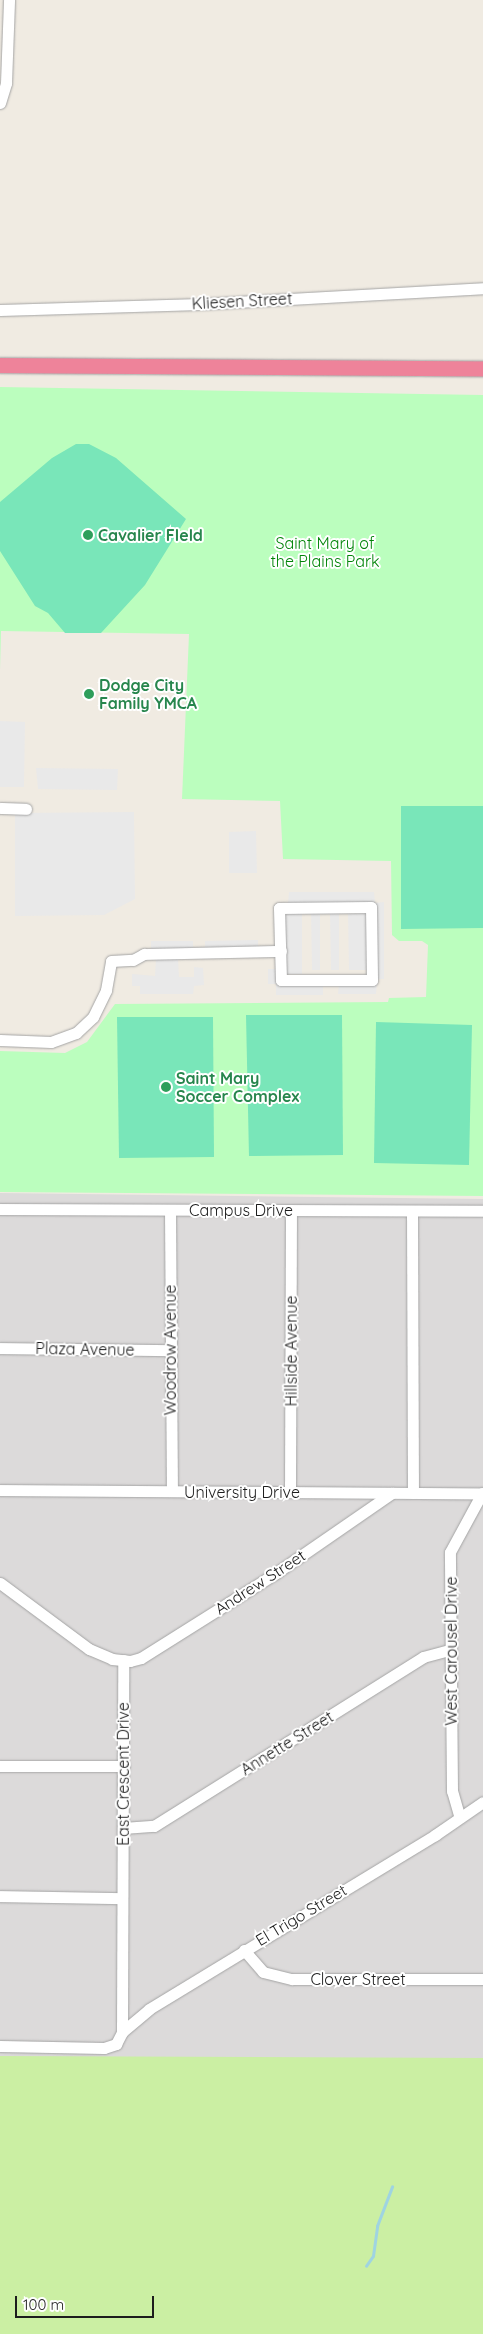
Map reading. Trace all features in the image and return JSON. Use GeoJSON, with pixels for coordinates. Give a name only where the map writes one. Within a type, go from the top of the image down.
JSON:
{"type":"FeatureCollection","features":[{"type":"Feature","properties":{"kind":"highway"},"geometry":{"type":"LineString","coordinates":[[0,365],[483,368]]}},
{"type":"Feature","properties":{"kind":"street"},"geometry":{"type":"LineString","coordinates":[[0,103],[6,83],[8,0]]}},
{"type":"Feature","properties":{"kind":"street","name":"Kliesen Street"},"geometry":{"type":"LineString","coordinates":[[0,310],[200,304],[483,288]]}},
{"type":"Feature","properties":{"kind":"street"},"geometry":{"type":"LineString","coordinates":[[0,808],[26,808]]}},
{"type":"Feature","properties":{"kind":"street"},"geometry":{"type":"LineString","coordinates":[[371,907],[372,980],[281,980],[280,951],[279,908],[371,907]]}},
{"type":"Feature","properties":{"kind":"street"},"geometry":{"type":"LineString","coordinates":[[0,1040],[51,1042],[76,1033],[93,1017],[100,1004],[106,990],[111,961],[133,960],[144,954],[280,951]]}},
{"type":"Feature","properties":{"kind":"street","name":"Campus Drive"},"geometry":{"type":"LineString","coordinates":[[0,1209],[483,1211]]}},
{"type":"Feature","properties":{"kind":"street","name":"Woodrow Avenue"},"geometry":{"type":"LineString","coordinates":[[170,1210],[169,1350],[172,1491]]}},
{"type":"Feature","properties":{"kind":"street","name":"Hillside Avenue"},"geometry":{"type":"LineString","coordinates":[[290,1492],[291,1210]]}},
{"type":"Feature","properties":{"kind":"street"},"geometry":{"type":"LineString","coordinates":[[412,1211],[413,1492]]}},
{"type":"Feature","properties":{"kind":"street","name":"Plaza Avenue"},"geometry":{"type":"LineString","coordinates":[[0,1348],[169,1350]]}},
{"type":"Feature","properties":{"kind":"street","name":"University Drive"},"geometry":{"type":"LineString","coordinates":[[0,1490],[482,1493]]}},
{"type":"Feature","properties":{"kind":"street","name":"Andrew Street"},"geometry":{"type":"LineString","coordinates":[[123,1660],[141,1658],[276,1572],[392,1493]]}},
{"type":"Feature","properties":{"kind":"street","name":"West Carousel Drive"},"geometry":{"type":"LineString","coordinates":[[459,1815],[452,1790],[448,1650],[450,1552],[482,1493]]}},
{"type":"Feature","properties":{"kind":"street"},"geometry":{"type":"LineString","coordinates":[[1,1585],[89,1649],[112,1659],[123,1660]]}},
{"type":"Feature","properties":{"kind":"street","name":"Annette Street"},"geometry":{"type":"LineString","coordinates":[[123,1828],[154,1826],[423,1657],[448,1650]]}},
{"type":"Feature","properties":{"kind":"street","name":"East Crescent Drive"},"geometry":{"type":"LineString","coordinates":[[122,2032],[120,1898],[124,1766],[123,1660]]}},
{"type":"Feature","properties":{"kind":"street"},"geometry":{"type":"LineString","coordinates":[[0,1766],[124,1766]]}},
{"type":"Feature","properties":{"kind":"street","name":"El Trigo Street"},"geometry":{"type":"LineString","coordinates":[[0,2046],[104,2048],[116,2044],[122,2032],[149,2009],[435,1835],[459,1815],[483,1802]]}},
{"type":"Feature","properties":{"kind":"street"},"geometry":{"type":"LineString","coordinates":[[0,1896],[120,1898]]}},
{"type":"Feature","properties":{"kind":"street","name":"Clover Street"},"geometry":{"type":"LineString","coordinates":[[244,1950],[263,1972],[292,1979],[483,1979]]}},
{"type":"Feature","properties":{"kind":"shaded area"},"geometry":{"type":"Polygon","coordinates":[[[0,721],[25,722],[24,787],[0,787],[0,721]]]}},
{"type":"Feature","properties":{"kind":"shaded area"},"geometry":{"type":"Polygon","coordinates":[[[36,768],[118,769],[117,790],[38,789],[36,768]]]}},
{"type":"Feature","properties":{"kind":"shaded area"},"geometry":{"type":"Polygon","coordinates":[[[134,812],[135,899],[104,915],[15,916],[15,813],[134,812]]]}},
{"type":"Feature","properties":{"kind":"shaded area"},"geometry":{"type":"Polygon","coordinates":[[[256,831],[257,873],[229,873],[229,832],[256,831]]]}},
{"type":"Feature","properties":{"kind":"shaded area"},"geometry":{"type":"Polygon","coordinates":[[[289,892],[374,892],[375,903],[384,902],[384,979],[374,979],[374,903],[288,904],[289,892]]]}},
{"type":"Feature","properties":{"kind":"shaded area"},"geometry":{"type":"Polygon","coordinates":[[[285,912],[302,912],[302,974],[286,974],[285,912]]]}},
{"type":"Feature","properties":{"kind":"shaded area"},"geometry":{"type":"Polygon","coordinates":[[[311,913],[320,913],[320,970],[312,970],[311,913]]]}},
{"type":"Feature","properties":{"kind":"shaded area"},"geometry":{"type":"Polygon","coordinates":[[[330,913],[339,913],[339,970],[331,970],[330,913]]]}},
{"type":"Feature","properties":{"kind":"shaded area"},"geometry":{"type":"Polygon","coordinates":[[[367,913],[367,970],[349,970],[348,914],[367,913]]]}},
{"type":"Feature","properties":{"kind":"shaded area"},"geometry":{"type":"Polygon","coordinates":[[[258,940],[258,949],[205,950],[205,941],[258,940]]]}},
{"type":"Feature","properties":{"kind":"shaded area"},"geometry":{"type":"Polygon","coordinates":[[[151,941],[193,941],[193,950],[151,950],[151,941]]]}},
{"type":"Feature","properties":{"kind":"shaded area"},"geometry":{"type":"Polygon","coordinates":[[[156,959],[178,959],[179,977],[194,977],[194,967],[203,968],[204,985],[194,986],[193,994],[140,994],[140,986],[132,986],[132,974],[155,976],[156,959]]]}},
{"type":"Feature","properties":{"kind":"shaded area"},"geometry":{"type":"Polygon","coordinates":[[[268,969],[276,969],[276,984],[268,984],[268,969]]]}},
{"type":"Feature","properties":{"kind":"shaded area"},"geometry":{"type":"Polygon","coordinates":[[[377,983],[376,994],[338,994],[339,984],[377,983]]]}},
{"type":"Feature","properties":{"kind":"shaded area"},"geometry":{"type":"Polygon","coordinates":[[[276,984],[323,984],[323,995],[276,995],[276,984]]]}},
{"type":"Feature","properties":{"kind":"shaded area"},"geometry":{"type":"Polygon","coordinates":[[[0,1193],[483,1199],[483,2334],[0,2334],[0,1193]]]}},
{"type":"Feature","properties":{"kind":"green space","name":"Saint Mary of the Plains Park"},"geometry":{"type":"Polygon","coordinates":[[[0,387],[483,395],[483,1196],[0,1192],[0,1051],[65,1053],[87,1042],[115,1004],[388,1002],[389,998],[426,997],[428,945],[422,941],[399,941],[392,935],[391,861],[283,859],[280,801],[182,799],[189,634],[1,631],[0,670],[0,387]]]}},
{"type":"Feature","properties":{"kind":"green space","name":"Cavalier FIeld"},"geometry":{"type":"Polygon","coordinates":[[[76,444],[89,444],[116,458],[186,519],[145,585],[101,633],[65,633],[48,613],[35,606],[0,551],[0,502],[52,458],[76,444]]]}},
{"type":"Feature","properties":{"kind":"green space"},"geometry":{"type":"Polygon","coordinates":[[[401,806],[483,806],[483,928],[401,929],[401,806]]]}},
{"type":"Feature","properties":{"kind":"green space","name":"Saint Mary Soccer Complex"},"geometry":{"type":"Polygon","coordinates":[[[246,1015],[342,1015],[343,1155],[249,1156],[246,1015]]]}},
{"type":"Feature","properties":{"kind":"green space","name":"Saint Mary Soccer Complex"},"geometry":{"type":"Polygon","coordinates":[[[117,1017],[213,1017],[214,1157],[119,1158],[117,1017]]]}},
{"type":"Feature","properties":{"kind":"green space"},"geometry":{"type":"Polygon","coordinates":[[[376,1022],[472,1025],[469,1165],[374,1163],[376,1022]]]}},
{"type":"Feature","properties":{"kind":"green space"},"geometry":{"type":"Polygon","coordinates":[[[0,2056],[483,2058],[483,2334],[0,2334],[0,2056]]]}},
{"type":"Feature","properties":{"kind":"waterway"},"geometry":{"type":"LineString","coordinates":[[366,2266],[373,2256],[377,2226],[392,2187]]}},
{"type":"Feature","properties":{"kind":"place","name":"Cavalier FIeld"},"geometry":{"type":"Point","coordinates":[88,535]}},
{"type":"Feature","properties":{"kind":"place","name":"Dodge City Family YMCA"},"geometry":{"type":"Point","coordinates":[89,694]}},
{"type":"Feature","properties":{"kind":"place","name":"Saint Mary Soccer Complex"},"geometry":{"type":"Point","coordinates":[166,1087]}}]}
